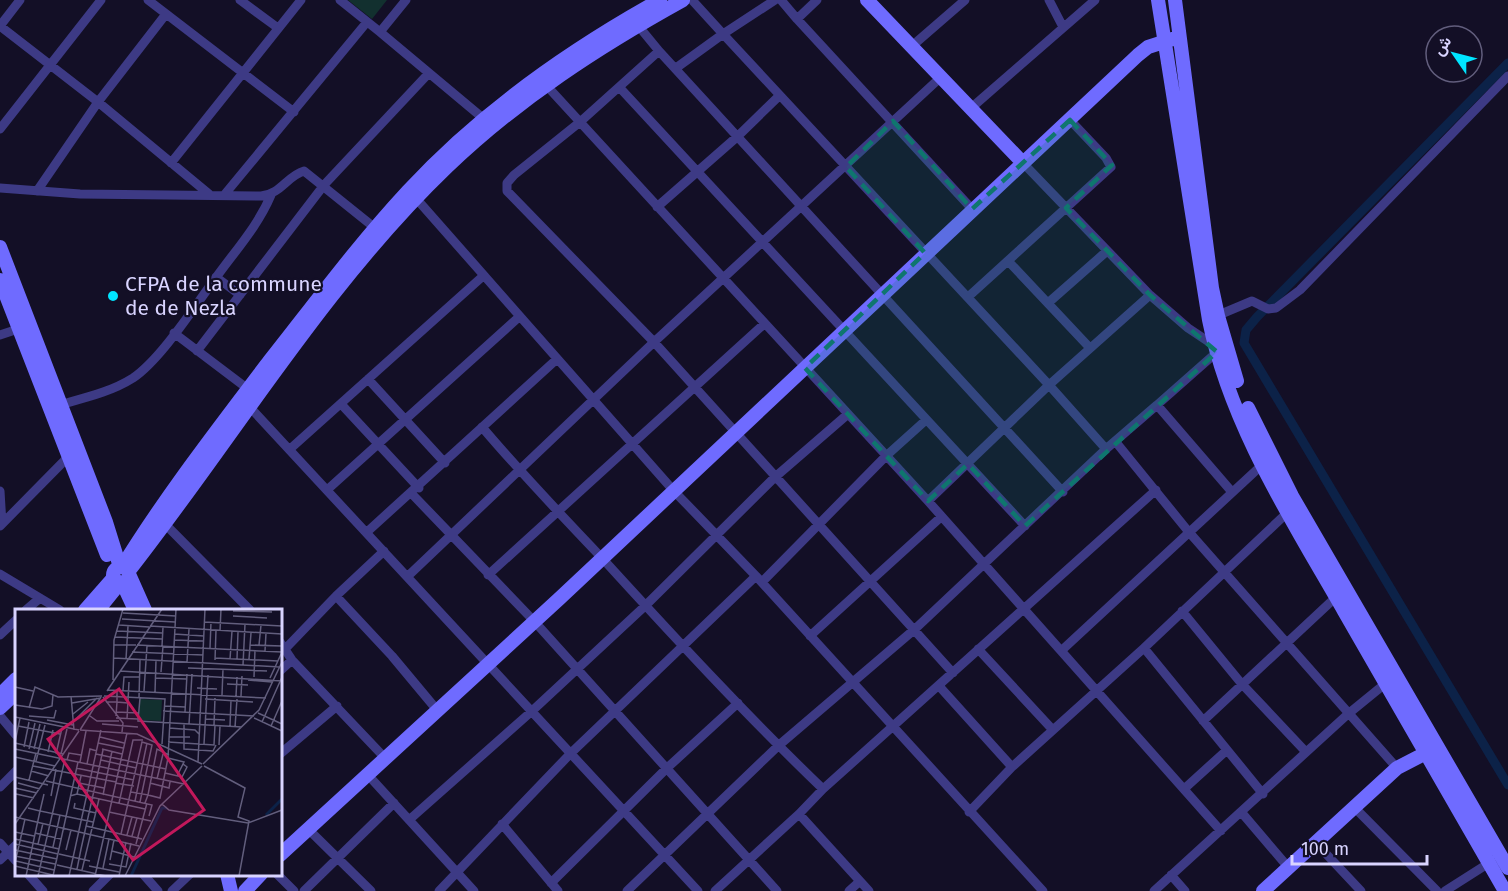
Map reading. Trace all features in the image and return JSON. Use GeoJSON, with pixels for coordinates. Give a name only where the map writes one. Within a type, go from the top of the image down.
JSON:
{"type":"FeatureCollection","features":[{"type":"Feature","properties":{"kind":"main road"},"geometry":{"type":"LineString","coordinates":[[99,609],[246,398],[375,228],[493,125],[660,0]]}},
{"type":"Feature","properties":{"kind":"main road"},"geometry":{"type":"LineString","coordinates":[[86,609],[165,525],[246,398],[307,330],[413,194],[484,119],[513,95],[634,20],[683,0]]}},
{"type":"Feature","properties":{"kind":"main road"},"geometry":{"type":"LineString","coordinates":[[867,0],[1023,163]]}},
{"type":"Feature","properties":{"kind":"main road"},"geometry":{"type":"LineString","coordinates":[[1158,0],[1163,42],[1214,318],[1235,376],[1273,460],[1508,868]]}},
{"type":"Feature","properties":{"kind":"main road"},"geometry":{"type":"LineString","coordinates":[[1175,0],[1216,349],[1263,464],[1287,513],[1505,891]]}},
{"type":"Feature","properties":{"kind":"main road"},"geometry":{"type":"LineString","coordinates":[[282,850],[488,665],[734,432],[845,331],[925,253],[1148,47],[1161,23],[1178,15]]}},
{"type":"Feature","properties":{"kind":"main road"},"geometry":{"type":"LineString","coordinates":[[1148,47],[1179,37]]}},
{"type":"Feature","properties":{"kind":"main road"},"geometry":{"type":"LineString","coordinates":[[0,247],[106,522],[121,574],[144,609]]}},
{"type":"Feature","properties":{"kind":"main road"},"geometry":{"type":"LineString","coordinates":[[0,280],[69,456],[135,609]]}},
{"type":"Feature","properties":{"kind":"main road"},"geometry":{"type":"LineString","coordinates":[[0,695],[15,680]]}},
{"type":"Feature","properties":{"kind":"main road"},"geometry":{"type":"LineString","coordinates":[[0,708],[15,694]]}},
{"type":"Feature","properties":{"kind":"main road"},"geometry":{"type":"LineString","coordinates":[[1263,891],[1397,768],[1426,753]]}},
{"type":"Feature","properties":{"kind":"main road"},"geometry":{"type":"LineString","coordinates":[[227,876],[231,891]]}},
{"type":"Feature","properties":{"kind":"main road"},"geometry":{"type":"LineString","coordinates":[[245,891],[259,876]]}},
{"type":"Feature","properties":{"kind":"street"},"geometry":{"type":"LineString","coordinates":[[20,0],[0,26],[51,64],[209,194]]}},
{"type":"Feature","properties":{"kind":"street"},"geometry":{"type":"LineString","coordinates":[[0,129],[101,0]]}},
{"type":"Feature","properties":{"kind":"street"},"geometry":{"type":"LineString","coordinates":[[148,0],[294,112]]}},
{"type":"Feature","properties":{"kind":"street"},"geometry":{"type":"LineString","coordinates":[[240,0],[278,28]]}},
{"type":"Feature","properties":{"kind":"street"},"geometry":{"type":"LineString","coordinates":[[171,163],[301,0]]}},
{"type":"Feature","properties":{"kind":"street"},"geometry":{"type":"LineString","coordinates":[[340,0],[484,119]]}},
{"type":"Feature","properties":{"kind":"street"},"geometry":{"type":"LineString","coordinates":[[380,32],[406,0]]}},
{"type":"Feature","properties":{"kind":"street"},"geometry":{"type":"LineString","coordinates":[[692,0],[1106,449]]}},
{"type":"Feature","properties":{"kind":"street"},"geometry":{"type":"LineString","coordinates":[[676,68],[775,0]]}},
{"type":"Feature","properties":{"kind":"street"},"geometry":{"type":"LineString","coordinates":[[781,0],[972,209]]}},
{"type":"Feature","properties":{"kind":"street"},"geometry":{"type":"LineString","coordinates":[[797,19],[817,0]]}},
{"type":"Feature","properties":{"kind":"street"},"geometry":{"type":"LineString","coordinates":[[912,46],[965,0]]}},
{"type":"Feature","properties":{"kind":"street"},"geometry":{"type":"LineString","coordinates":[[1049,0],[1063,27]]}},
{"type":"Feature","properties":{"kind":"street"},"geometry":{"type":"LineString","coordinates":[[970,110],[1095,0]]}},
{"type":"Feature","properties":{"kind":"street"},"geometry":{"type":"LineString","coordinates":[[37,191],[98,102],[166,14]]}},
{"type":"Feature","properties":{"kind":"street"},"geometry":{"type":"LineString","coordinates":[[634,20],[659,51],[802,204],[1063,492]]}},
{"type":"Feature","properties":{"kind":"street"},"geometry":{"type":"LineString","coordinates":[[225,194],[368,22]]}},
{"type":"Feature","properties":{"kind":"street"},"geometry":{"type":"LineString","coordinates":[[659,51],[620,88],[514,175],[507,183],[507,191],[654,342],[774,478],[953,673]]}},
{"type":"Feature","properties":{"kind":"street"},"geometry":{"type":"LineString","coordinates":[[197,351],[324,185],[362,142],[429,74]]}},
{"type":"Feature","properties":{"kind":"street"},"geometry":{"type":"LineString","coordinates":[[1214,318],[1249,301],[1268,309],[1276,308],[1300,290],[1508,76]]}},
{"type":"Feature","properties":{"kind":"street"},"geometry":{"type":"LineString","coordinates":[[408,576],[592,400],[941,77]]}},
{"type":"Feature","properties":{"kind":"street"},"geometry":{"type":"LineString","coordinates":[[546,85],[928,501],[1221,831]]}},
{"type":"Feature","properties":{"kind":"street"},"geometry":{"type":"LineString","coordinates":[[620,88],[1025,526]]}},
{"type":"Feature","properties":{"kind":"street"},"geometry":{"type":"LineString","coordinates":[[657,207],[738,136],[779,96]]}},
{"type":"Feature","properties":{"kind":"street"},"geometry":{"type":"LineString","coordinates":[[968,297],[1112,167],[1070,120]]}},
{"type":"Feature","properties":{"kind":"street"},"geometry":{"type":"LineString","coordinates":[[627,891],[778,746],[915,629],[1216,349],[1150,295],[1023,163]]}},
{"type":"Feature","properties":{"kind":"street"},"geometry":{"type":"LineString","coordinates":[[59,405],[103,392],[132,378],[174,333],[264,213],[271,195],[300,172],[307,172],[375,228]]}},
{"type":"Feature","properties":{"kind":"street"},"geometry":{"type":"LineString","coordinates":[[0,188],[100,195],[271,195]]}},
{"type":"Feature","properties":{"kind":"street"},"geometry":{"type":"LineString","coordinates":[[413,194],[482,277],[673,490],[759,579],[1043,891]]}},
{"type":"Feature","properties":{"kind":"street"},"geometry":{"type":"LineString","coordinates":[[1048,303],[1107,251]]}},
{"type":"Feature","properties":{"kind":"street"},"geometry":{"type":"LineString","coordinates":[[1009,262],[1090,348]]}},
{"type":"Feature","properties":{"kind":"street"},"geometry":{"type":"LineString","coordinates":[[216,277],[240,295]]}},
{"type":"Feature","properties":{"kind":"street"},"geometry":{"type":"LineString","coordinates":[[290,449],[482,277]]}},
{"type":"Feature","properties":{"kind":"street"},"geometry":{"type":"LineString","coordinates":[[928,501],[1049,385],[1150,295]]}},
{"type":"Feature","properties":{"kind":"street"},"geometry":{"type":"LineString","coordinates":[[327,490],[519,317]]}},
{"type":"Feature","properties":{"kind":"street"},"geometry":{"type":"LineString","coordinates":[[489,575],[764,324]]}},
{"type":"Feature","properties":{"kind":"street"},"geometry":{"type":"LineString","coordinates":[[0,334],[18,329]]}},
{"type":"Feature","properties":{"kind":"street"},"geometry":{"type":"LineString","coordinates":[[174,333],[197,351],[246,398],[327,490],[698,891]]}},
{"type":"Feature","properties":{"kind":"street"},"geometry":{"type":"LineString","coordinates":[[367,532],[557,359]]}},
{"type":"Feature","properties":{"kind":"street"},"geometry":{"type":"LineString","coordinates":[[368,379],[445,463]]}},
{"type":"Feature","properties":{"kind":"street"},"geometry":{"type":"LineString","coordinates":[[341,404],[377,443],[450,535],[534,621],[777,891]]}},
{"type":"Feature","properties":{"kind":"street"},"geometry":{"type":"LineString","coordinates":[[1157,405],[1232,492]]}},
{"type":"Feature","properties":{"kind":"street"},"geometry":{"type":"LineString","coordinates":[[409,820],[532,711],[645,606],[774,478],[848,414]]}},
{"type":"Feature","properties":{"kind":"street"},"geometry":{"type":"LineString","coordinates":[[439,891],[571,753],[683,646],[819,526],[886,456],[926,420]]}},
{"type":"Feature","properties":{"kind":"street"},"geometry":{"type":"LineString","coordinates":[[482,427],[518,471],[645,606],[778,746],[823,789]]}},
{"type":"Feature","properties":{"kind":"street"},"geometry":{"type":"LineString","coordinates":[[1115,441],[1188,531],[1397,768]]}},
{"type":"Feature","properties":{"kind":"street"},"geometry":{"type":"LineString","coordinates":[[1,525],[69,456]]}},
{"type":"Feature","properties":{"kind":"street"},"geometry":{"type":"LineString","coordinates":[[1061,651],[1263,464]]}},
{"type":"Feature","properties":{"kind":"street"},"geometry":{"type":"LineString","coordinates":[[715,891],[823,789],[1155,490]]}},
{"type":"Feature","properties":{"kind":"street"},"geometry":{"type":"LineString","coordinates":[[0,491],[1,525]]}},
{"type":"Feature","properties":{"kind":"street"},"geometry":{"type":"LineString","coordinates":[[969,812],[1052,729],[1144,648],[1287,513]]}},
{"type":"Feature","properties":{"kind":"street"},"geometry":{"type":"LineString","coordinates":[[810,636],[941,517]]}},
{"type":"Feature","properties":{"kind":"street"},"geometry":{"type":"LineString","coordinates":[[165,525],[249,609]]}},
{"type":"Feature","properties":{"kind":"street"},"geometry":{"type":"LineString","coordinates":[[384,551],[284,645],[292,660],[385,758]]}},
{"type":"Feature","properties":{"kind":"street"},"geometry":{"type":"LineString","coordinates":[[0,574],[58,609]]}},
{"type":"Feature","properties":{"kind":"street"},"geometry":{"type":"LineString","coordinates":[[336,596],[392,656],[437,710]]}},
{"type":"Feature","properties":{"kind":"street"},"geometry":{"type":"LineString","coordinates":[[1203,721],[1241,683],[1336,597]]}},
{"type":"Feature","properties":{"kind":"street"},"geometry":{"type":"LineString","coordinates":[[27,609],[40,598]]}},
{"type":"Feature","properties":{"kind":"street"},"geometry":{"type":"LineString","coordinates":[[1182,611],[1241,683],[1306,752]]}},
{"type":"Feature","properties":{"kind":"street"},"geometry":{"type":"LineString","coordinates":[[0,635],[15,621]]}},
{"type":"Feature","properties":{"kind":"street"},"geometry":{"type":"LineString","coordinates":[[978,648],[1052,729]]}},
{"type":"Feature","properties":{"kind":"street"},"geometry":{"type":"LineString","coordinates":[[1144,648],[1263,794]]}},
{"type":"Feature","properties":{"kind":"street"},"geometry":{"type":"LineString","coordinates":[[282,668],[292,660]]}},
{"type":"Feature","properties":{"kind":"street"},"geometry":{"type":"LineString","coordinates":[[1154,891],[1263,794],[1348,714],[1386,683]]}},
{"type":"Feature","properties":{"kind":"street"},"geometry":{"type":"LineString","coordinates":[[939,686],[1012,767]]}},
{"type":"Feature","properties":{"kind":"street"},"geometry":{"type":"LineString","coordinates":[[551,883],[666,769],[738,703]]}},
{"type":"Feature","properties":{"kind":"street"},"geometry":{"type":"LineString","coordinates":[[282,752],[337,706]]}},
{"type":"Feature","properties":{"kind":"street"},"geometry":{"type":"LineString","coordinates":[[0,716],[15,734]]}},
{"type":"Feature","properties":{"kind":"street"},"geometry":{"type":"LineString","coordinates":[[1184,789],[1227,750]]}},
{"type":"Feature","properties":{"kind":"street"},"geometry":{"type":"LineString","coordinates":[[0,787],[15,772]]}},
{"type":"Feature","properties":{"kind":"street"},"geometry":{"type":"LineString","coordinates":[[368,775],[474,891]]}},
{"type":"Feature","properties":{"kind":"street"},"geometry":{"type":"LineString","coordinates":[[304,891],[394,803]]}},
{"type":"Feature","properties":{"kind":"street"},"geometry":{"type":"LineString","coordinates":[[1354,807],[1437,891]]}},
{"type":"Feature","properties":{"kind":"street"},"geometry":{"type":"LineString","coordinates":[[1242,813],[1288,867]]}},
{"type":"Feature","properties":{"kind":"street"},"geometry":{"type":"LineString","coordinates":[[799,814],[869,891]]}},
{"type":"Feature","properties":{"kind":"street"},"geometry":{"type":"LineString","coordinates":[[502,824],[558,891]]}},
{"type":"Feature","properties":{"kind":"street"},"geometry":{"type":"LineString","coordinates":[[308,829],[371,891]]}},
{"type":"Feature","properties":{"kind":"street"},"geometry":{"type":"LineString","coordinates":[[1315,842],[1356,889]]}},
{"type":"Feature","properties":{"kind":"street"},"geometry":{"type":"LineString","coordinates":[[0,843],[15,860]]}},
{"type":"Feature","properties":{"kind":"street"},"geometry":{"type":"LineString","coordinates":[[0,860],[15,846]]}},
{"type":"Feature","properties":{"kind":"street"},"geometry":{"type":"LineString","coordinates":[[1445,891],[1489,863]]}},
{"type":"Feature","properties":{"kind":"street"},"geometry":{"type":"LineString","coordinates":[[1171,875],[1185,891]]}},
{"type":"Feature","properties":{"kind":"street"},"geometry":{"type":"LineString","coordinates":[[30,876],[43,891]]}},
{"type":"Feature","properties":{"kind":"street"},"geometry":{"type":"LineString","coordinates":[[93,891],[108,876]]}},
{"type":"Feature","properties":{"kind":"street"},"geometry":{"type":"LineString","coordinates":[[145,876],[158,891]]}},
{"type":"Feature","properties":{"kind":"street"},"geometry":{"type":"LineString","coordinates":[[172,891],[188,876]]}},
{"type":"Feature","properties":{"kind":"street"},"geometry":{"type":"LineString","coordinates":[[279,876],[294,891]]}},
{"type":"Feature","properties":{"kind":"street"},"geometry":{"type":"LineString","coordinates":[[849,891],[860,881]]}},
{"type":"Feature","properties":{"kind":"highlighted area"},"geometry":{"type":"Polygon","coordinates":[[[1070,120],[1112,165],[1066,208],[1150,295],[1217,352],[1025,526],[968,464],[928,501],[805,368],[925,253],[846,167],[893,121],[972,209],[1070,120]]]}},
{"type":"Feature","properties":{"kind":"green space"},"geometry":{"type":"Polygon","coordinates":[[[348,0],[387,0],[372,19],[348,0]]]}},
{"type":"Feature","properties":{"kind":"waterway"},"geometry":{"type":"LineString","coordinates":[[1508,63],[1257,317],[1246,330],[1244,343],[1508,785]]}},
{"type":"Feature","properties":{"kind":"place","name":"CFPA de la commune de de Nezla"},"geometry":{"type":"Point","coordinates":[113,296]}}]}
